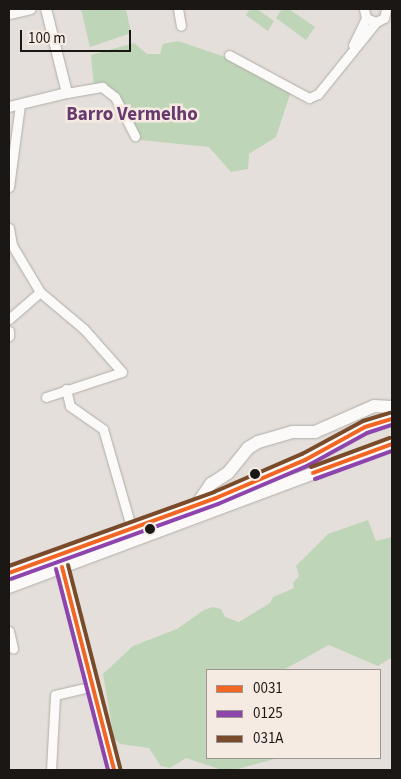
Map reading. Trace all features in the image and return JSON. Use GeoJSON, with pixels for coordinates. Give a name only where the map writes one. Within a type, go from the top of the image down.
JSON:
{"type":"FeatureCollection","features":[{"type":"Feature","properties":{"kind":"main road"},"geometry":{"type":"LineString","coordinates":[[196,506],[218,479],[233,469],[248,448],[258,442],[292,432],[315,432],[374,406],[392,406]]}},
{"type":"Feature","properties":{"kind":"main road"},"geometry":{"type":"LineString","coordinates":[[9,573],[216,498],[305,460],[365,427],[392,419]]}},
{"type":"Feature","properties":{"kind":"main road"},"geometry":{"type":"LineString","coordinates":[[348,460],[392,434]]}},
{"type":"Feature","properties":{"kind":"main road"},"geometry":{"type":"LineString","coordinates":[[9,587],[392,444]]}},
{"type":"Feature","properties":{"kind":"main road"},"geometry":{"type":"LineString","coordinates":[[218,479],[214,484],[216,498],[228,506]]}},
{"type":"Feature","properties":{"kind":"street"},"geometry":{"type":"LineString","coordinates":[[9,14],[30,9]]}},
{"type":"Feature","properties":{"kind":"street"},"geometry":{"type":"LineString","coordinates":[[46,9],[67,93]]}},
{"type":"Feature","properties":{"kind":"street"},"geometry":{"type":"LineString","coordinates":[[178,9],[181,26]]}},
{"type":"Feature","properties":{"kind":"street"},"geometry":{"type":"LineString","coordinates":[[348,56],[365,13],[382,16],[392,25]]}},
{"type":"Feature","properties":{"kind":"street"},"geometry":{"type":"LineString","coordinates":[[229,55],[309,98],[318,94],[382,16]]}},
{"type":"Feature","properties":{"kind":"street"},"geometry":{"type":"LineString","coordinates":[[9,107],[81,89],[102,87],[115,97],[135,136]]}},
{"type":"Feature","properties":{"kind":"street"},"geometry":{"type":"LineString","coordinates":[[9,187],[11,155],[20,105]]}},
{"type":"Feature","properties":{"kind":"street"},"geometry":{"type":"LineString","coordinates":[[9,228],[12,245],[40,292],[84,329],[122,372],[46,397]]}},
{"type":"Feature","properties":{"kind":"street"},"geometry":{"type":"LineString","coordinates":[[9,319],[40,292]]}},
{"type":"Feature","properties":{"kind":"street"},"geometry":{"type":"LineString","coordinates":[[66,389],[70,406],[103,429],[132,530]]}},
{"type":"Feature","properties":{"kind":"street"},"geometry":{"type":"LineString","coordinates":[[62,567],[114,770]]}},
{"type":"Feature","properties":{"kind":"street"},"geometry":{"type":"LineString","coordinates":[[9,631],[13,649]]}},
{"type":"Feature","properties":{"kind":"street"},"geometry":{"type":"LineString","coordinates":[[51,770],[55,695],[93,686]]}},
{"type":"Feature","properties":{"kind":"green space"},"geometry":{"type":"Polygon","coordinates":[[[81,9],[126,9],[131,33],[90,47],[81,9]]]}},
{"type":"Feature","properties":{"kind":"green space"},"geometry":{"type":"Polygon","coordinates":[[[250,9],[257,9],[274,21],[268,31],[246,15],[250,9]]]}},
{"type":"Feature","properties":{"kind":"green space"},"geometry":{"type":"Polygon","coordinates":[[[282,9],[289,9],[315,27],[306,40],[276,18],[282,9]]]}},
{"type":"Feature","properties":{"kind":"green space"},"geometry":{"type":"Polygon","coordinates":[[[178,41],[228,58],[291,91],[276,137],[249,154],[248,169],[231,172],[209,147],[140,140],[108,92],[94,88],[91,55],[134,43],[147,54],[160,54],[163,44],[178,41]]]}},
{"type":"Feature","properties":{"kind":"green space"},"geometry":{"type":"Polygon","coordinates":[[[368,520],[376,541],[392,537],[392,657],[378,666],[329,645],[285,669],[206,669],[206,759],[274,759],[234,770],[222,770],[186,758],[170,768],[161,766],[149,748],[120,744],[114,738],[103,674],[133,646],[177,629],[204,610],[213,607],[221,609],[225,617],[239,622],[270,603],[273,597],[294,588],[293,583],[299,576],[296,566],[328,534],[368,520]]]}},
{"type":"Feature","properties":{"kind":"transit line","name":"031A"},"geometry":{"type":"LineString","coordinates":[[9,566],[214,492],[302,454],[363,421],[390,413]]}},
{"type":"Feature","properties":{"kind":"transit line","name":"0031"},"geometry":{"type":"LineString","coordinates":[[9,573],[216,498],[305,460],[365,427],[392,419]]}},
{"type":"Feature","properties":{"kind":"transit line","name":"0125"},"geometry":{"type":"LineString","coordinates":[[11,579],[218,504],[307,466],[367,433],[392,425]]}},
{"type":"Feature","properties":{"kind":"transit line","name":"031A"},"geometry":{"type":"LineString","coordinates":[[311,467],[390,438]]}},
{"type":"Feature","properties":{"kind":"transit line","name":"0031"},"geometry":{"type":"LineString","coordinates":[[313,473],[392,444]]}},
{"type":"Feature","properties":{"kind":"transit line","name":"0125"},"geometry":{"type":"LineString","coordinates":[[315,479],[392,451]]}},
{"type":"Feature","properties":{"kind":"transit line","name":"031A"},"geometry":{"type":"LineString","coordinates":[[68,565],[120,768]]}},
{"type":"Feature","properties":{"kind":"transit line","name":"0031"},"geometry":{"type":"LineString","coordinates":[[62,567],[114,770]]}},
{"type":"Feature","properties":{"kind":"transit line","name":"0125"},"geometry":{"type":"LineString","coordinates":[[56,569],[108,770]]}},
{"type":"Feature","properties":{"kind":"district","name":"Barro Vermelho"},"geometry":{"type":"Point","coordinates":[132,115]}}]}
